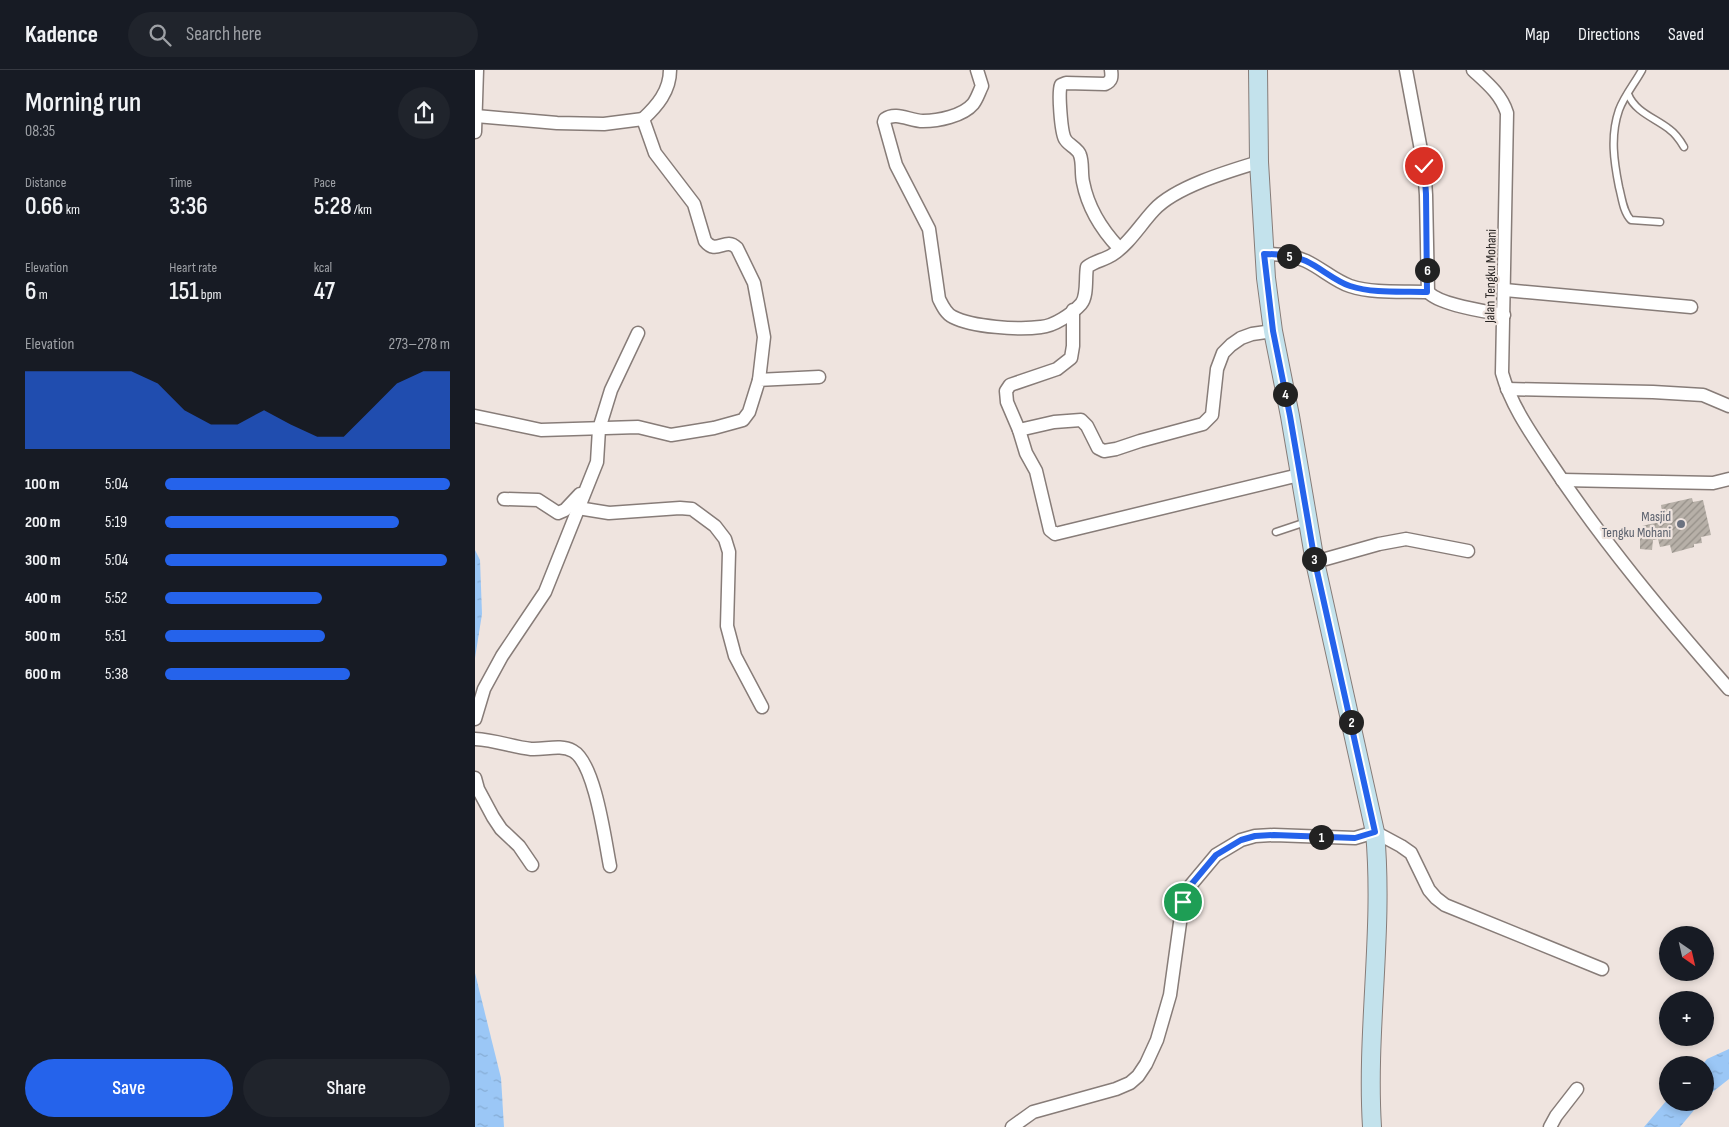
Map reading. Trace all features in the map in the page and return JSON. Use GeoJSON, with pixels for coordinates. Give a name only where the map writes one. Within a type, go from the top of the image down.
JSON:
{"type":"FeatureCollection","features":[{"type":"Feature","properties":{"kind":"street"},"geometry":{"type":"LineString","coordinates":[[475,132],[477,70]]}},
{"type":"Feature","properties":{"kind":"street"},"geometry":{"type":"LineString","coordinates":[[476,116],[557,123],[604,124],[643,119],[661,101],[667,87],[670,70]]}},
{"type":"Feature","properties":{"kind":"street"},"geometry":{"type":"LineString","coordinates":[[977,70],[982,86],[973,105],[961,112],[943,118],[923,121],[893,115],[889,116],[884,122],[896,165],[929,229],[939,299],[943,308],[952,317],[988,327],[1042,327],[1052,324],[1082,303],[1087,267],[1111,256],[1138,230],[1155,209],[1177,194],[1211,178],[1259,162]]}},
{"type":"Feature","properties":{"kind":"street"},"geometry":{"type":"LineString","coordinates":[[1111,70],[1112,78],[1110,82],[1105,84],[1066,83],[1061,85],[1059,89],[1064,137],[1079,152],[1083,182],[1096,220],[1107,236],[1119,248]]}},
{"type":"Feature","properties":{"kind":"street"},"geometry":{"type":"LineString","coordinates":[[1259,70],[1259,162],[1264,254],[1273,331],[1315,562],[1375,832],[1379,913],[1372,1063],[1372,1127]]}},
{"type":"Feature","properties":{"kind":"street"},"geometry":{"type":"LineString","coordinates":[[1406,70],[1424,166],[1427,292]]}},
{"type":"Feature","properties":{"kind":"street","name":"Jalan Tengku Mohani"},"geometry":{"type":"LineString","coordinates":[[1473,70],[1497,93],[1507,112],[1502,373],[1507,389],[1516,410],[1562,480],[1662,612],[1729,689]]}},
{"type":"Feature","properties":{"kind":"street"},"geometry":{"type":"LineString","coordinates":[[475,416],[541,430],[638,427],[671,435],[737,422],[743,420],[749,412],[759,380],[763,337],[754,283],[737,248],[733,244],[730,243],[715,248],[709,246],[705,241],[694,204],[655,153],[643,119]]}},
{"type":"Feature","properties":{"kind":"street"},"geometry":{"type":"LineString","coordinates":[[1264,254],[1284,255],[1305,261],[1348,285],[1359,288],[1371,291],[1427,292],[1445,302],[1504,315]]}},
{"type":"Feature","properties":{"kind":"street"},"geometry":{"type":"LineString","coordinates":[[1505,290],[1691,306]]}},
{"type":"Feature","properties":{"kind":"street"},"geometry":{"type":"LineString","coordinates":[[1073,310],[1071,358],[1057,369],[1010,385],[1006,391],[1007,402],[1026,453],[1036,471],[1050,530],[1055,534],[1299,475]]}},
{"type":"Feature","properties":{"kind":"street"},"geometry":{"type":"LineString","coordinates":[[1019,430],[1054,422],[1081,420],[1087,426],[1098,448],[1104,451],[1203,424],[1212,415],[1217,369],[1223,353],[1241,338],[1252,334],[1273,331]]}},
{"type":"Feature","properties":{"kind":"street"},"geometry":{"type":"LineString","coordinates":[[475,719],[484,689],[502,656],[545,592],[597,462],[599,429],[611,390],[638,333]]}},
{"type":"Feature","properties":{"kind":"street"},"geometry":{"type":"LineString","coordinates":[[759,380],[819,377]]}},
{"type":"Feature","properties":{"kind":"street"},"geometry":{"type":"LineString","coordinates":[[1507,389],[1703,395],[1729,406]]}},
{"type":"Feature","properties":{"kind":"street"},"geometry":{"type":"LineString","coordinates":[[1562,480],[1713,483],[1729,478]]}},
{"type":"Feature","properties":{"kind":"street"},"geometry":{"type":"LineString","coordinates":[[504,499],[538,500],[558,513],[565,510],[586,489]]}},
{"type":"Feature","properties":{"kind":"street"},"geometry":{"type":"LineString","coordinates":[[578,508],[609,513],[680,508],[692,509],[715,526],[725,539],[729,552],[727,626],[735,656],[762,707]]}},
{"type":"Feature","properties":{"kind":"street"},"geometry":{"type":"LineString","coordinates":[[1315,562],[1379,544],[1406,539],[1468,552]]}},
{"type":"Feature","properties":{"kind":"street"},"geometry":{"type":"LineString","coordinates":[[475,739],[492,740],[532,749],[559,748],[573,751],[584,763],[597,798],[610,866]]}},
{"type":"Feature","properties":{"kind":"street"},"geometry":{"type":"LineString","coordinates":[[475,778],[478,790],[493,818],[501,829],[519,846],[532,865]]}},
{"type":"Feature","properties":{"kind":"street"},"geometry":{"type":"LineString","coordinates":[[1012,1127],[1033,1112],[1116,1089],[1130,1083],[1139,1076],[1157,1040],[1170,996],[1183,902],[1190,886],[1216,855],[1241,840],[1255,836],[1355,838],[1375,832],[1411,853],[1429,890],[1445,905],[1603,969]]}},
{"type":"Feature","properties":{"kind":"street"},"geometry":{"type":"LineString","coordinates":[[1550,1127],[1577,1089]]}},
{"type":"Feature","properties":{"kind":"lane"},"geometry":{"type":"LineString","coordinates":[[1642,70],[1619,109],[1613,156],[1625,209],[1631,220],[1660,222]]}},
{"type":"Feature","properties":{"kind":"lane"},"geometry":{"type":"LineString","coordinates":[[1628,94],[1631,103],[1668,128],[1677,136],[1684,147]]}},
{"type":"Feature","properties":{"kind":"lane"},"geometry":{"type":"LineString","coordinates":[[1276,532],[1307,521]]}},
{"type":"Feature","properties":{"kind":"water"},"geometry":{"type":"Polygon","coordinates":[[[475,550],[480,560],[482,614],[475,658],[475,550]]]}},
{"type":"Feature","properties":{"kind":"water"},"geometry":{"type":"Polygon","coordinates":[[[475,973],[501,1078],[504,1127],[475,1127],[475,973]]]}},
{"type":"Feature","properties":{"kind":"water"},"geometry":{"type":"Polygon","coordinates":[[[1729,1049],[1729,1079],[1714,1091],[1714,1056],[1729,1049]]]}},
{"type":"Feature","properties":{"kind":"water"},"geometry":{"type":"Polygon","coordinates":[[[1659,1109],[1659,1111],[1693,1111],[1680,1127],[1644,1127],[1659,1109]]]}},
{"type":"Feature","properties":{"kind":"building","name":"Masjid Tengku Mohani"},"geometry":{"type":"Polygon","coordinates":[[[1692,498],[1693,502],[1703,500],[1711,535],[1701,537],[1702,543],[1694,544],[1694,547],[1672,553],[1670,545],[1660,547],[1658,539],[1653,540],[1652,550],[1640,549],[1640,534],[1644,534],[1642,526],[1663,521],[1661,505],[1692,498]]]}},
{"type":"Feature","properties":{"kind":"place","name":"Masjid Tengku Mohani"},"geometry":{"type":"Point","coordinates":[1681,524]}},
{"type":"Feature","properties":{"kind":"route"},"geometry":{"type":"LineString","coordinates":[[1183,902],[1190,886],[1201,871],[1216,855],[1241,840],[1255,836],[1274,835],[1355,838],[1375,832],[1315,562],[1290,416],[1273,331],[1264,254],[1299,258],[1348,285],[1371,291],[1427,292],[1424,166]]}}]}
